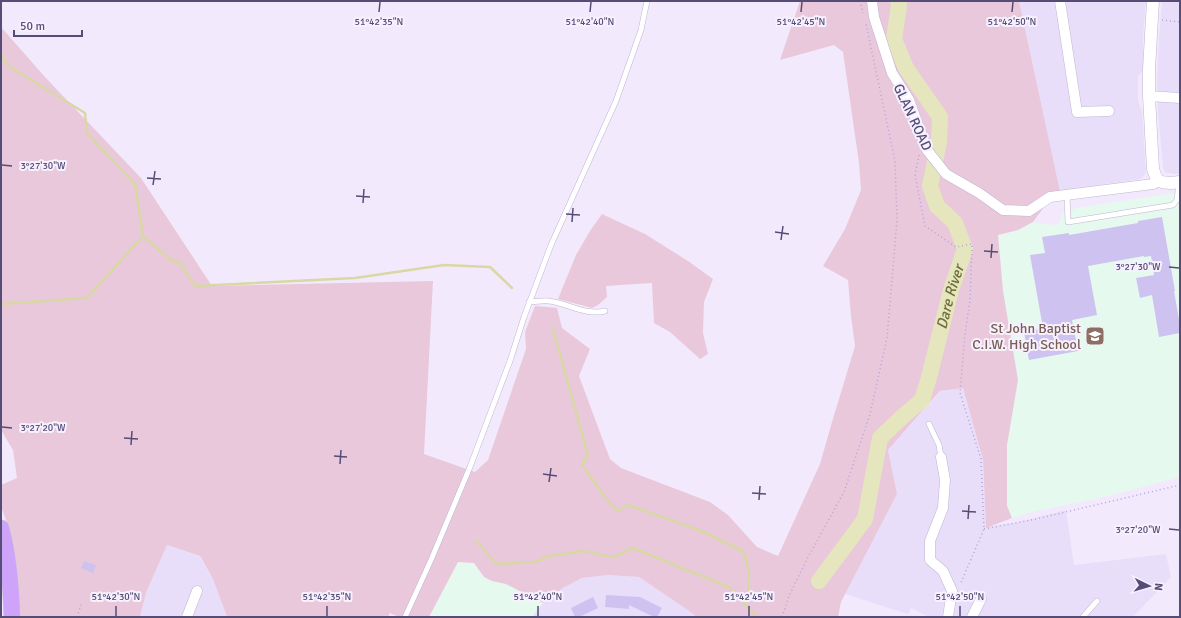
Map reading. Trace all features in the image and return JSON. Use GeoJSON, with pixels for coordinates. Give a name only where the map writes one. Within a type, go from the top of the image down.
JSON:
{"type":"FeatureCollection","features":[{"type":"Feature","properties":{"kind":"main road"},"geometry":{"type":"LineString","coordinates":[[1,528],[5,542],[11,583],[12,617]]}},
{"type":"Feature","properties":{"kind":"street","name":"GLAN ROAD"},"geometry":{"type":"LineString","coordinates":[[872,1],[874,17],[892,73],[909,100],[927,150],[946,174],[979,193],[1003,210],[1029,212],[1050,197],[1153,184],[1159,181],[1180,182]]}},
{"type":"Feature","properties":{"kind":"street"},"geometry":{"type":"LineString","coordinates":[[1060,1],[1077,112],[1109,111]]}},
{"type":"Feature","properties":{"kind":"street"},"geometry":{"type":"LineString","coordinates":[[1153,1],[1149,96],[1153,169],[1156,178],[1159,181]]}},
{"type":"Feature","properties":{"kind":"street"},"geometry":{"type":"LineString","coordinates":[[1149,96],[1180,98]]}},
{"type":"Feature","properties":{"kind":"street"},"geometry":{"type":"LineString","coordinates":[[941,457],[944,480],[942,508],[930,541],[930,560],[943,571],[952,591],[948,617]]}},
{"type":"Feature","properties":{"kind":"street"},"geometry":{"type":"LineString","coordinates":[[187,617],[198,591]]}},
{"type":"Feature","properties":{"kind":"street"},"geometry":{"type":"LineString","coordinates":[[972,617],[981,599]]}},
{"type":"Feature","properties":{"kind":"lane"},"geometry":{"type":"LineString","coordinates":[[405,617],[464,481],[507,368],[551,245],[616,101],[641,30],[647,1]]}},
{"type":"Feature","properties":{"kind":"lane"},"geometry":{"type":"LineString","coordinates":[[1067,195],[1068,222],[1172,205],[1178,202],[1180,182]]}},
{"type":"Feature","properties":{"kind":"lane"},"geometry":{"type":"LineString","coordinates":[[530,302],[549,300],[577,309],[598,313],[605,311]]}},
{"type":"Feature","properties":{"kind":"lane"},"geometry":{"type":"LineString","coordinates":[[929,424],[939,445],[941,457]]}},
{"type":"Feature","properties":{"kind":"lane"},"geometry":{"type":"LineString","coordinates":[[1083,617],[1097,601]]}},
{"type":"Feature","properties":{"kind":"path"},"geometry":{"type":"LineString","coordinates":[[860,1],[864,16]]}},
{"type":"Feature","properties":{"kind":"path"},"geometry":{"type":"LineString","coordinates":[[1152,19],[1180,22]]}},
{"type":"Feature","properties":{"kind":"path"},"geometry":{"type":"LineString","coordinates":[[782,617],[789,596],[806,561],[844,492],[870,414],[887,338],[897,220],[895,161],[865,24]]}},
{"type":"Feature","properties":{"kind":"path"},"geometry":{"type":"LineString","coordinates":[[922,137],[915,174],[925,226],[956,247],[972,244],[970,300],[965,334],[960,393],[981,459],[984,529],[960,584],[952,591]]}},
{"type":"Feature","properties":{"kind":"path"},"geometry":{"type":"LineString","coordinates":[[984,529],[1036,520],[1180,485]]}},
{"type":"Feature","properties":{"kind":"path"},"geometry":{"type":"LineString","coordinates":[[77,617],[82,602]]}},
{"type":"Feature","properties":{"kind":"shaded area"},"geometry":{"type":"Polygon","coordinates":[[[800,1],[1019,1],[1060,191],[1044,207],[1033,222],[1018,230],[998,235],[1003,291],[1018,380],[1007,445],[1007,506],[1012,518],[986,528],[983,460],[963,388],[940,391],[888,450],[897,494],[841,602],[838,617],[696,617],[639,577],[608,575],[582,578],[563,588],[543,603],[506,584],[492,581],[484,577],[474,563],[458,562],[429,617],[399,617],[390,613],[388,617],[227,617],[213,579],[200,556],[167,545],[146,593],[140,617],[18,617],[17,598],[6,520],[1,507],[1,485],[17,478],[13,450],[1,430],[1,27],[45,77],[141,178],[212,286],[433,281],[424,454],[475,472],[488,460],[526,349],[525,332],[535,306],[557,308],[562,328],[590,349],[579,376],[610,459],[621,468],[710,502],[728,515],[757,547],[778,556],[820,464],[855,346],[848,280],[823,266],[845,229],[861,190],[859,163],[843,52],[834,45],[780,60],[800,1]]]}},
{"type":"Feature","properties":{"kind":"shaded area"},"geometry":{"type":"Polygon","coordinates":[[[1019,1],[1146,1],[1143,35],[1143,70],[1138,77],[1138,101],[1142,111],[1146,173],[1141,179],[1060,191],[1019,1]]]}},
{"type":"Feature","properties":{"kind":"shaded area"},"geometry":{"type":"Polygon","coordinates":[[[1162,1],[1180,1],[1180,174],[1165,172],[1163,168],[1158,113],[1157,80],[1162,1]]]}},
{"type":"Feature","properties":{"kind":"shaded area","name":"St John Baptist C.I.W. High School"},"geometry":{"type":"Polygon","coordinates":[[[1180,192],[1180,477],[1104,497],[1035,511],[1012,518],[1007,506],[1007,445],[1018,380],[1003,291],[998,235],[1018,230],[1033,222],[1051,225],[1059,224],[1062,214],[1076,208],[1180,192]]]}},
{"type":"Feature","properties":{"kind":"shaded area"},"geometry":{"type":"Polygon","coordinates":[[[602,214],[645,234],[688,261],[713,279],[704,302],[703,333],[708,354],[700,359],[670,332],[654,323],[652,283],[606,286],[607,297],[592,308],[558,299],[576,255],[602,214]]]}},
{"type":"Feature","properties":{"kind":"shaded area"},"geometry":{"type":"Polygon","coordinates":[[[963,388],[983,460],[986,527],[1015,523],[1066,510],[1074,565],[1166,554],[1171,577],[1133,617],[929,617],[911,608],[908,614],[845,594],[897,494],[888,450],[941,391],[963,388]]]}},
{"type":"Feature","properties":{"kind":"shaded area"},"geometry":{"type":"Polygon","coordinates":[[[167,545],[199,556],[213,579],[227,617],[140,617],[146,593],[167,545]]]}},
{"type":"Feature","properties":{"kind":"shaded area"},"geometry":{"type":"Polygon","coordinates":[[[458,562],[474,563],[484,577],[492,581],[506,584],[543,603],[532,617],[429,617],[458,562]]]}},
{"type":"Feature","properties":{"kind":"shaded area"},"geometry":{"type":"Polygon","coordinates":[[[608,575],[639,577],[696,617],[532,617],[543,603],[563,588],[582,578],[608,575]]]}},
{"type":"Feature","properties":{"kind":"building"},"geometry":{"type":"Polygon","coordinates":[[[1162,217],[1175,291],[1180,333],[1159,337],[1152,295],[1140,298],[1136,278],[1154,275],[1151,256],[1088,266],[1097,315],[1072,320],[1078,351],[1029,360],[1024,332],[1043,328],[1030,255],[1045,253],[1042,237],[1069,233],[1069,235],[1138,223],[1138,221],[1162,217]]]}},
{"type":"Feature","properties":{"kind":"building"},"geometry":{"type":"Polygon","coordinates":[[[84,561],[96,565],[93,573],[81,568],[84,561]]]}},
{"type":"Feature","properties":{"kind":"building"},"geometry":{"type":"Polygon","coordinates":[[[606,595],[640,597],[662,608],[657,617],[654,617],[629,605],[629,609],[605,607],[606,595]]]}},
{"type":"Feature","properties":{"kind":"building"},"geometry":{"type":"Polygon","coordinates":[[[593,597],[598,608],[579,617],[575,617],[571,608],[593,597]]]}},
{"type":"Feature","properties":{"kind":"waterway","name":"Dare River"},"geometry":{"type":"LineString","coordinates":[[819,581],[865,519],[880,438],[922,400],[951,290],[965,249],[955,223],[937,206],[930,186],[939,142],[940,117],[906,68],[894,39],[899,6],[898,1]]}},
{"type":"Feature","properties":{"kind":"waterway"},"geometry":{"type":"LineString","coordinates":[[1,55],[10,67],[85,113],[87,133],[135,184],[143,236],[172,261],[179,262],[195,286],[355,278],[444,265],[490,267],[512,288]]}},
{"type":"Feature","properties":{"kind":"waterway"},"geometry":{"type":"LineString","coordinates":[[1,304],[87,298],[143,236]]}},
{"type":"Feature","properties":{"kind":"waterway"},"geometry":{"type":"LineString","coordinates":[[553,329],[588,455],[582,465],[606,498],[618,511],[628,505],[699,530],[743,551],[749,570],[748,589],[761,597]]}},
{"type":"Feature","properties":{"kind":"waterway"},"geometry":{"type":"LineString","coordinates":[[476,541],[497,564],[535,562],[549,556],[582,551],[614,557],[633,548],[729,587],[757,617]]}},
{"type":"Feature","properties":{"kind":"place","name":"St John Baptist C.I.W. High School"},"geometry":{"type":"Point","coordinates":[1095,336]}}]}
